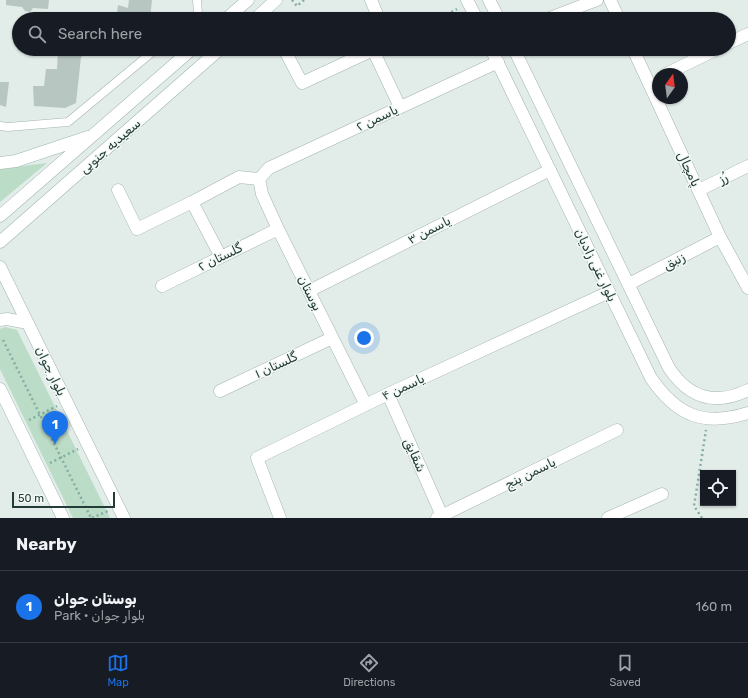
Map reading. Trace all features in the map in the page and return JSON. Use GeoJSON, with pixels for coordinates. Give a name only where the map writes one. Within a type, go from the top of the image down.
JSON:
{"type":"FeatureCollection","features":[{"type":"Feature","properties":{"kind":"street"},"geometry":{"type":"LineString","coordinates":[[263,12],[276,0]]}},
{"type":"Feature","properties":{"kind":"street"},"geometry":{"type":"LineString","coordinates":[[371,0],[376,12]]}},
{"type":"Feature","properties":{"kind":"street"},"geometry":{"type":"LineString","coordinates":[[490,0],[496,12]]}},
{"type":"Feature","properties":{"kind":"street"},"geometry":{"type":"LineString","coordinates":[[565,12],[597,0]]}},
{"type":"Feature","properties":{"kind":"street"},"geometry":{"type":"LineString","coordinates":[[610,0],[616,12]]}},
{"type":"Feature","properties":{"kind":"street"},"geometry":{"type":"LineString","coordinates":[[468,1],[474,12]]}},
{"type":"Feature","properties":{"kind":"street"},"geometry":{"type":"LineString","coordinates":[[233,12],[243,2]]}},
{"type":"Feature","properties":{"kind":"street"},"geometry":{"type":"LineString","coordinates":[[736,40],[748,34]]}},
{"type":"Feature","properties":{"kind":"street","name":"سعیدیه جنوبی"},"geometry":{"type":"LineString","coordinates":[[0,216],[184,56]]}},
{"type":"Feature","properties":{"kind":"street","name":"سعیدیه جنوبی"},"geometry":{"type":"LineString","coordinates":[[0,242],[212,56]]}},
{"type":"Feature","properties":{"kind":"street"},"geometry":{"type":"LineString","coordinates":[[288,56],[302,83],[361,56]]}},
{"type":"Feature","properties":{"kind":"street"},"geometry":{"type":"LineString","coordinates":[[377,56],[400,107]]}},
{"type":"Feature","properties":{"kind":"street","name":"بلوار غنی زادیان"},"geometry":{"type":"LineString","coordinates":[[495,56],[651,378],[663,396],[682,410],[703,418],[726,419],[748,413]]}},
{"type":"Feature","properties":{"kind":"street","name":"بلوار غنی زادیان"},"geometry":{"type":"LineString","coordinates":[[517,56],[669,368],[678,382],[692,392],[707,398],[724,398],[748,390]]}},
{"type":"Feature","properties":{"kind":"street","name":"پامچال"},"geometry":{"type":"LineString","coordinates":[[638,56],[652,78]]}},
{"type":"Feature","properties":{"kind":"street"},"geometry":{"type":"LineString","coordinates":[[678,68],[702,56]]}},
{"type":"Feature","properties":{"kind":"street","name":"یاسمن ۲"},"geometry":{"type":"LineString","coordinates":[[259,179],[269,168],[498,62]]}},
{"type":"Feature","properties":{"kind":"street","name":"پامچال"},"geometry":{"type":"LineString","coordinates":[[663,104],[720,237],[748,288]]}},
{"type":"Feature","properties":{"kind":"street"},"geometry":{"type":"LineString","coordinates":[[0,163],[16,161],[95,134]]}},
{"type":"Feature","properties":{"kind":"street","name":"رُز"},"geometry":{"type":"LineString","coordinates":[[699,190],[748,166]]}},
{"type":"Feature","properties":{"kind":"street","name":"یاسمن ۳"},"geometry":{"type":"LineString","coordinates":[[309,291],[550,170]]}},
{"type":"Feature","properties":{"kind":"street"},"geometry":{"type":"LineString","coordinates":[[118,190],[137,229],[239,177],[259,179]]}},
{"type":"Feature","properties":{"kind":"street","name":"بوستان"},"geometry":{"type":"LineString","coordinates":[[259,179],[262,194],[278,229],[366,405]]}},
{"type":"Feature","properties":{"kind":"street"},"geometry":{"type":"LineString","coordinates":[[192,202],[221,257]]}},
{"type":"Feature","properties":{"kind":"street","name":"گلستان ۲"},"geometry":{"type":"LineString","coordinates":[[162,286],[278,229]]}},
{"type":"Feature","properties":{"kind":"street","name":"زنبق"},"geometry":{"type":"LineString","coordinates":[[609,292],[628,284],[720,237]]}},
{"type":"Feature","properties":{"kind":"street","name":"بلوار جوان"},"geometry":{"type":"LineString","coordinates":[[0,267],[124,518]]}},
{"type":"Feature","properties":{"kind":"street","name":"یاسمن ۴"},"geometry":{"type":"LineString","coordinates":[[280,518],[257,458],[388,394],[609,292]]}},
{"type":"Feature","properties":{"kind":"street"},"geometry":{"type":"LineString","coordinates":[[0,320],[16,320],[28,324]]}},
{"type":"Feature","properties":{"kind":"street","name":"گلستان ۱"},"geometry":{"type":"LineString","coordinates":[[220,391],[332,338]]}},
{"type":"Feature","properties":{"kind":"street"},"geometry":{"type":"LineString","coordinates":[[0,389],[63,518]]}},
{"type":"Feature","properties":{"kind":"street","name":"شقایق"},"geometry":{"type":"LineString","coordinates":[[388,394],[441,517]]}},
{"type":"Feature","properties":{"kind":"street","name":"یاسمن پنج"},"geometry":{"type":"LineString","coordinates":[[441,517],[617,430]]}},
{"type":"Feature","properties":{"kind":"street"},"geometry":{"type":"LineString","coordinates":[[608,518],[662,494]]}},
{"type":"Feature","properties":{"kind":"lane"},"geometry":{"type":"LineString","coordinates":[[197,0],[198,12]]}},
{"type":"Feature","properties":{"kind":"lane"},"geometry":{"type":"LineString","coordinates":[[0,126],[8,127],[68,122],[148,56]]}},
{"type":"Feature","properties":{"kind":"path"},"geometry":{"type":"LineString","coordinates":[[292,0],[297,6],[304,0]]}},
{"type":"Feature","properties":{"kind":"path"},"geometry":{"type":"LineString","coordinates":[[450,12],[468,1]]}},
{"type":"Feature","properties":{"kind":"path"},"geometry":{"type":"LineString","coordinates":[[3,340],[92,518],[118,506]]}},
{"type":"Feature","properties":{"kind":"path"},"geometry":{"type":"LineString","coordinates":[[18,426],[66,401]]}},
{"type":"Feature","properties":{"kind":"path"},"geometry":{"type":"LineString","coordinates":[[702,518],[694,506],[707,432],[703,418]]}},
{"type":"Feature","properties":{"kind":"path"},"geometry":{"type":"LineString","coordinates":[[38,468],[87,444]]}},
{"type":"Feature","properties":{"kind":"green space"},"geometry":{"type":"Polygon","coordinates":[[[47,163],[0,202],[0,169],[47,163]]]}},
{"type":"Feature","properties":{"kind":"green space"},"geometry":{"type":"Polygon","coordinates":[[[5,327],[17,330],[110,518],[73,518],[0,369],[0,329],[5,327]]]}},
{"type":"Feature","properties":{"kind":"building"},"geometry":{"type":"Polygon","coordinates":[[[6,0],[49,0],[48,9],[33,8],[30,12],[25,11],[22,7],[6,5],[6,0]]]}},
{"type":"Feature","properties":{"kind":"building"},"geometry":{"type":"Polygon","coordinates":[[[129,0],[152,0],[151,12],[117,12],[118,5],[128,8],[129,0]]]}},
{"type":"Feature","properties":{"kind":"building"},"geometry":{"type":"Polygon","coordinates":[[[58,56],[83,56],[81,57],[76,103],[65,108],[34,106],[33,86],[44,86],[46,69],[57,69],[58,56]]]}},
{"type":"Feature","properties":{"kind":"building"},"geometry":{"type":"Polygon","coordinates":[[[0,82],[9,82],[6,107],[0,105],[0,82]]]}},
{"type":"Feature","properties":{"kind":"place","name":"بوستان جوان"},"geometry":{"type":"Point","coordinates":[55,444]}}]}
